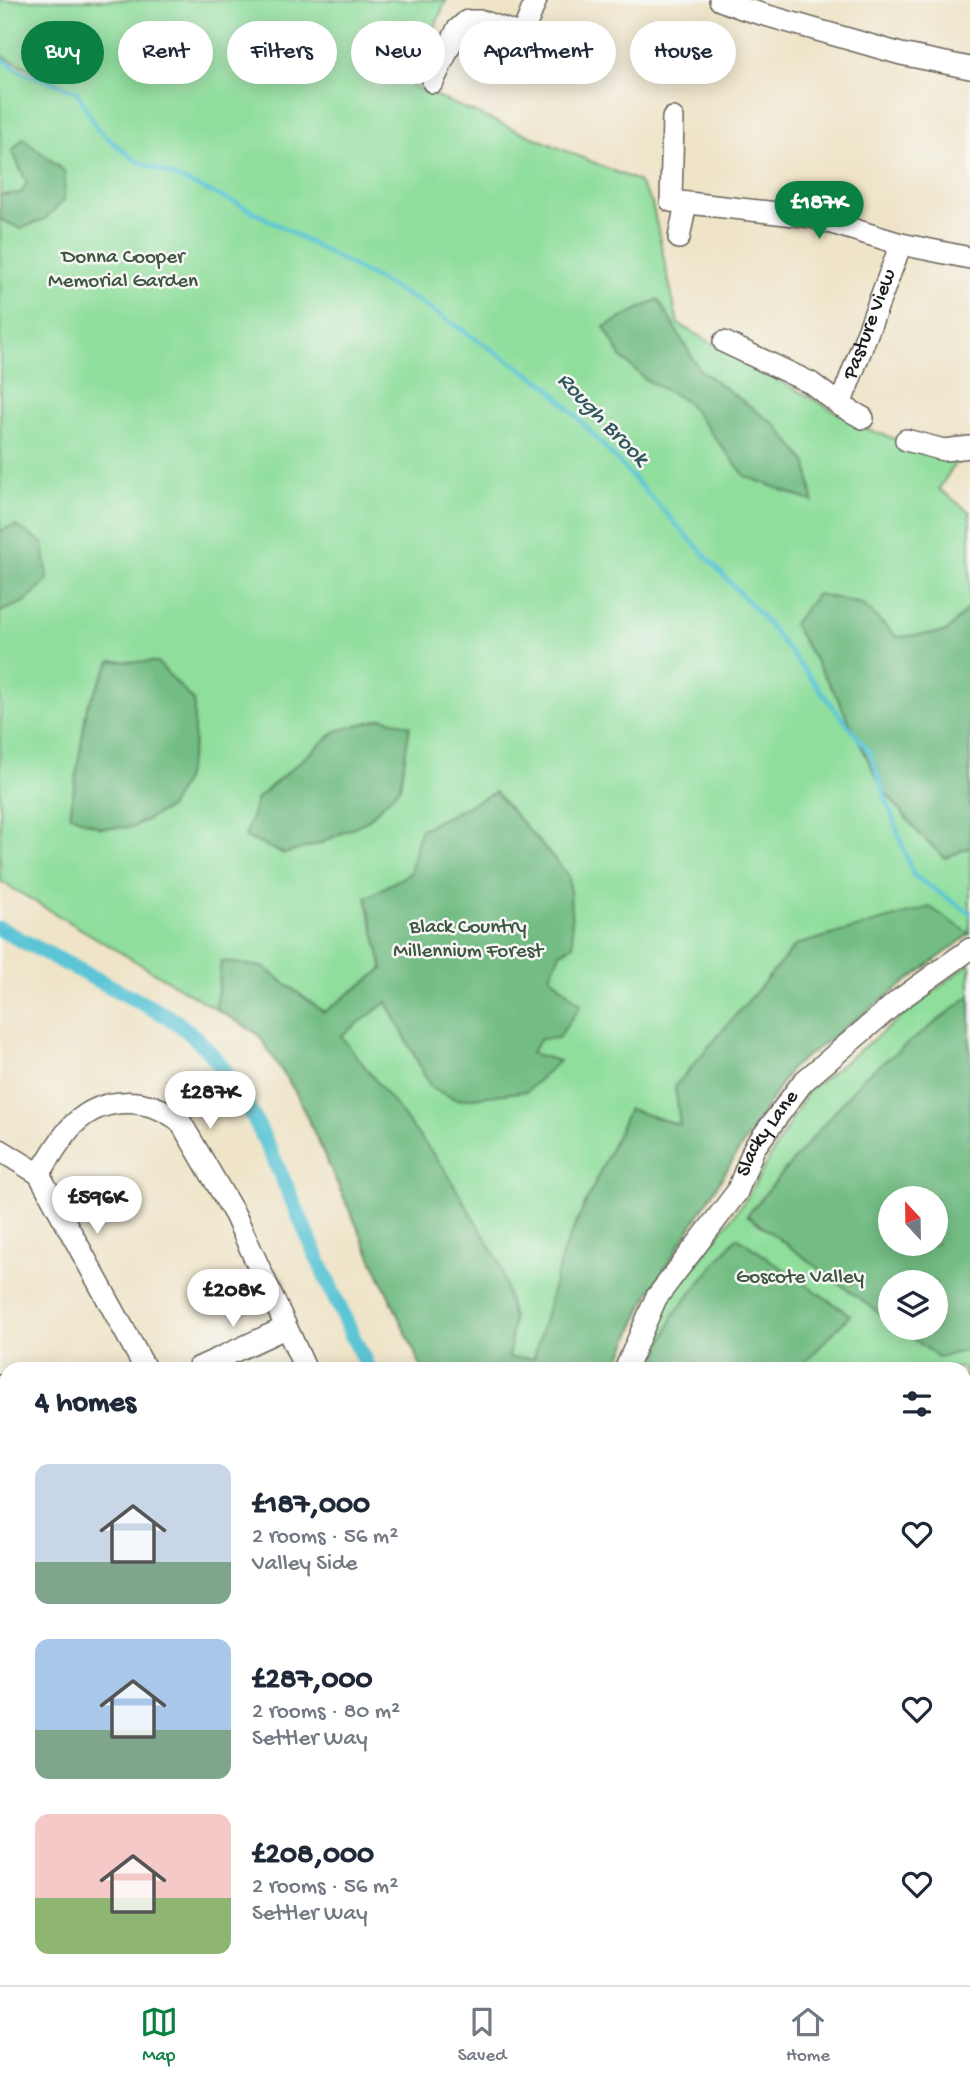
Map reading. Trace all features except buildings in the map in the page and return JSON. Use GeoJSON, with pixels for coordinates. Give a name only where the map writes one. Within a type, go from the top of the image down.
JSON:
{"type":"FeatureCollection","features":[{"type":"Feature","properties":{"kind":"street"},"geometry":{"type":"LineString","coordinates":[[528,21],[536,0]]}},
{"type":"Feature","properties":{"kind":"street"},"geometry":{"type":"LineString","coordinates":[[720,0],[745,4],[901,54],[970,68]]}},
{"type":"Feature","properties":{"kind":"street"},"geometry":{"type":"LineString","coordinates":[[445,56],[459,29]]}},
{"type":"Feature","properties":{"kind":"street"},"geometry":{"type":"LineString","coordinates":[[673,118],[678,237]]}},
{"type":"Feature","properties":{"kind":"street"},"geometry":{"type":"LineString","coordinates":[[678,202],[812,217],[901,244],[970,258]]}},
{"type":"Feature","properties":{"kind":"street","name":"Pasture View"},"geometry":{"type":"LineString","coordinates":[[840,405],[901,244]]}},
{"type":"Feature","properties":{"kind":"street","name":"Pasture View"},"geometry":{"type":"LineString","coordinates":[[724,342],[811,383],[863,418]]}},
{"type":"Feature","properties":{"kind":"street"},"geometry":{"type":"LineString","coordinates":[[906,440],[944,450],[970,447]]}},
{"type":"Feature","properties":{"kind":"street","name":"Slacky Lane"},"geometry":{"type":"LineString","coordinates":[[629,1362],[656,1298],[737,1192],[754,1148],[803,1082],[899,1000],[970,949]]}},
{"type":"Feature","properties":{"kind":"street"},"geometry":{"type":"LineString","coordinates":[[39,1174],[75,1124],[102,1107],[134,1102],[168,1112],[180,1121],[235,1215],[301,1362]]}},
{"type":"Feature","properties":{"kind":"street"},"geometry":{"type":"LineString","coordinates":[[0,1150],[39,1174],[142,1362]]}},
{"type":"Feature","properties":{"kind":"street"},"geometry":{"type":"LineString","coordinates":[[211,1362],[285,1328]]}},
{"type":"Feature","properties":{"kind":"green space","name":"Goscote Valley"},"geometry":{"type":"Polygon","coordinates":[[[0,0],[446,0],[437,21],[351,21],[351,84],[412,84],[411,86],[638,181],[652,203],[678,324],[867,429],[940,455],[959,457],[939,489],[970,512],[970,933],[791,1068],[738,1146],[647,1297],[619,1362],[419,1362],[296,1093],[258,1034],[0,881],[0,58],[21,71],[21,84],[58,84],[67,87],[61,84],[104,84],[104,21],[21,21],[21,65],[0,55],[0,0]]]}},
{"type":"Feature","properties":{"kind":"green space"},"geometry":{"type":"Polygon","coordinates":[[[23,138],[65,172],[64,200],[45,219],[21,229],[0,219],[0,195],[21,193],[27,183],[12,151],[23,138]]]}},
{"type":"Feature","properties":{"kind":"green space"},"geometry":{"type":"Polygon","coordinates":[[[658,299],[699,369],[777,426],[807,463],[813,502],[745,476],[686,401],[646,380],[622,358],[604,327],[658,299]]]}},
{"type":"Feature","properties":{"kind":"green space"},"geometry":{"type":"Polygon","coordinates":[[[15,525],[43,543],[48,579],[25,602],[0,612],[0,531],[15,525]]]}},
{"type":"Feature","properties":{"kind":"green space"},"geometry":{"type":"Polygon","coordinates":[[[817,594],[862,604],[897,637],[946,632],[970,606],[970,847],[945,858],[920,835],[882,788],[836,695],[793,624],[817,594]]]}},
{"type":"Feature","properties":{"kind":"green space"},"geometry":{"type":"Polygon","coordinates":[[[111,661],[157,662],[194,701],[194,743],[185,780],[169,808],[133,827],[101,828],[70,815],[87,707],[111,661]]]}},
{"type":"Feature","properties":{"kind":"green space"},"geometry":{"type":"Polygon","coordinates":[[[383,718],[410,726],[400,787],[367,821],[319,844],[284,854],[245,837],[257,798],[336,731],[383,718]]]}},
{"type":"Feature","properties":{"kind":"green space","name":"Black Country Millennium Forest"},"geometry":{"type":"Polygon","coordinates":[[[495,792],[569,876],[573,945],[560,953],[550,976],[581,1005],[558,1038],[541,1039],[531,1053],[559,1061],[527,1091],[457,1100],[431,1088],[387,1002],[341,1036],[444,1168],[500,1263],[513,1319],[509,1358],[534,1358],[563,1252],[629,1109],[680,1125],[675,1086],[796,945],[930,907],[970,934],[791,1068],[647,1297],[619,1362],[419,1362],[296,1093],[258,1034],[216,1009],[221,961],[263,967],[324,1012],[383,969],[366,898],[410,873],[420,830],[495,792]]]}},
{"type":"Feature","properties":{"kind":"green space","name":"Goscote Valley"},"geometry":{"type":"Polygon","coordinates":[[[970,963],[970,1362],[640,1362],[662,1308],[746,1199],[808,1091],[970,963]]]}},
{"type":"Feature","properties":{"kind":"green space"},"geometry":{"type":"Polygon","coordinates":[[[970,996],[970,1350],[938,1357],[915,1340],[948,1340],[948,1270],[878,1270],[878,1312],[747,1215],[864,1077],[970,996]]]}},
{"type":"Feature","properties":{"kind":"green space"},"geometry":{"type":"Polygon","coordinates":[[[737,1237],[850,1315],[806,1362],[655,1362],[674,1314],[737,1237]]]}},
{"type":"Feature","properties":{"kind":"waterway","name":"Rough Brook"},"geometry":{"type":"LineString","coordinates":[[0,58],[21,71],[77,92],[98,130],[135,160],[239,204],[421,303],[548,386],[764,619],[870,753],[913,875],[970,913]]}},
{"type":"Feature","properties":{"kind":"waterway"},"geometry":{"type":"LineString","coordinates":[[0,929],[169,1017],[211,1054],[228,1076],[257,1124],[365,1362]]}},
{"type":"Feature","properties":{"kind":"park label","name":"Donna Cooper Memorial Garden"},"geometry":{"type":"Point","coordinates":[123,270]}}]}
